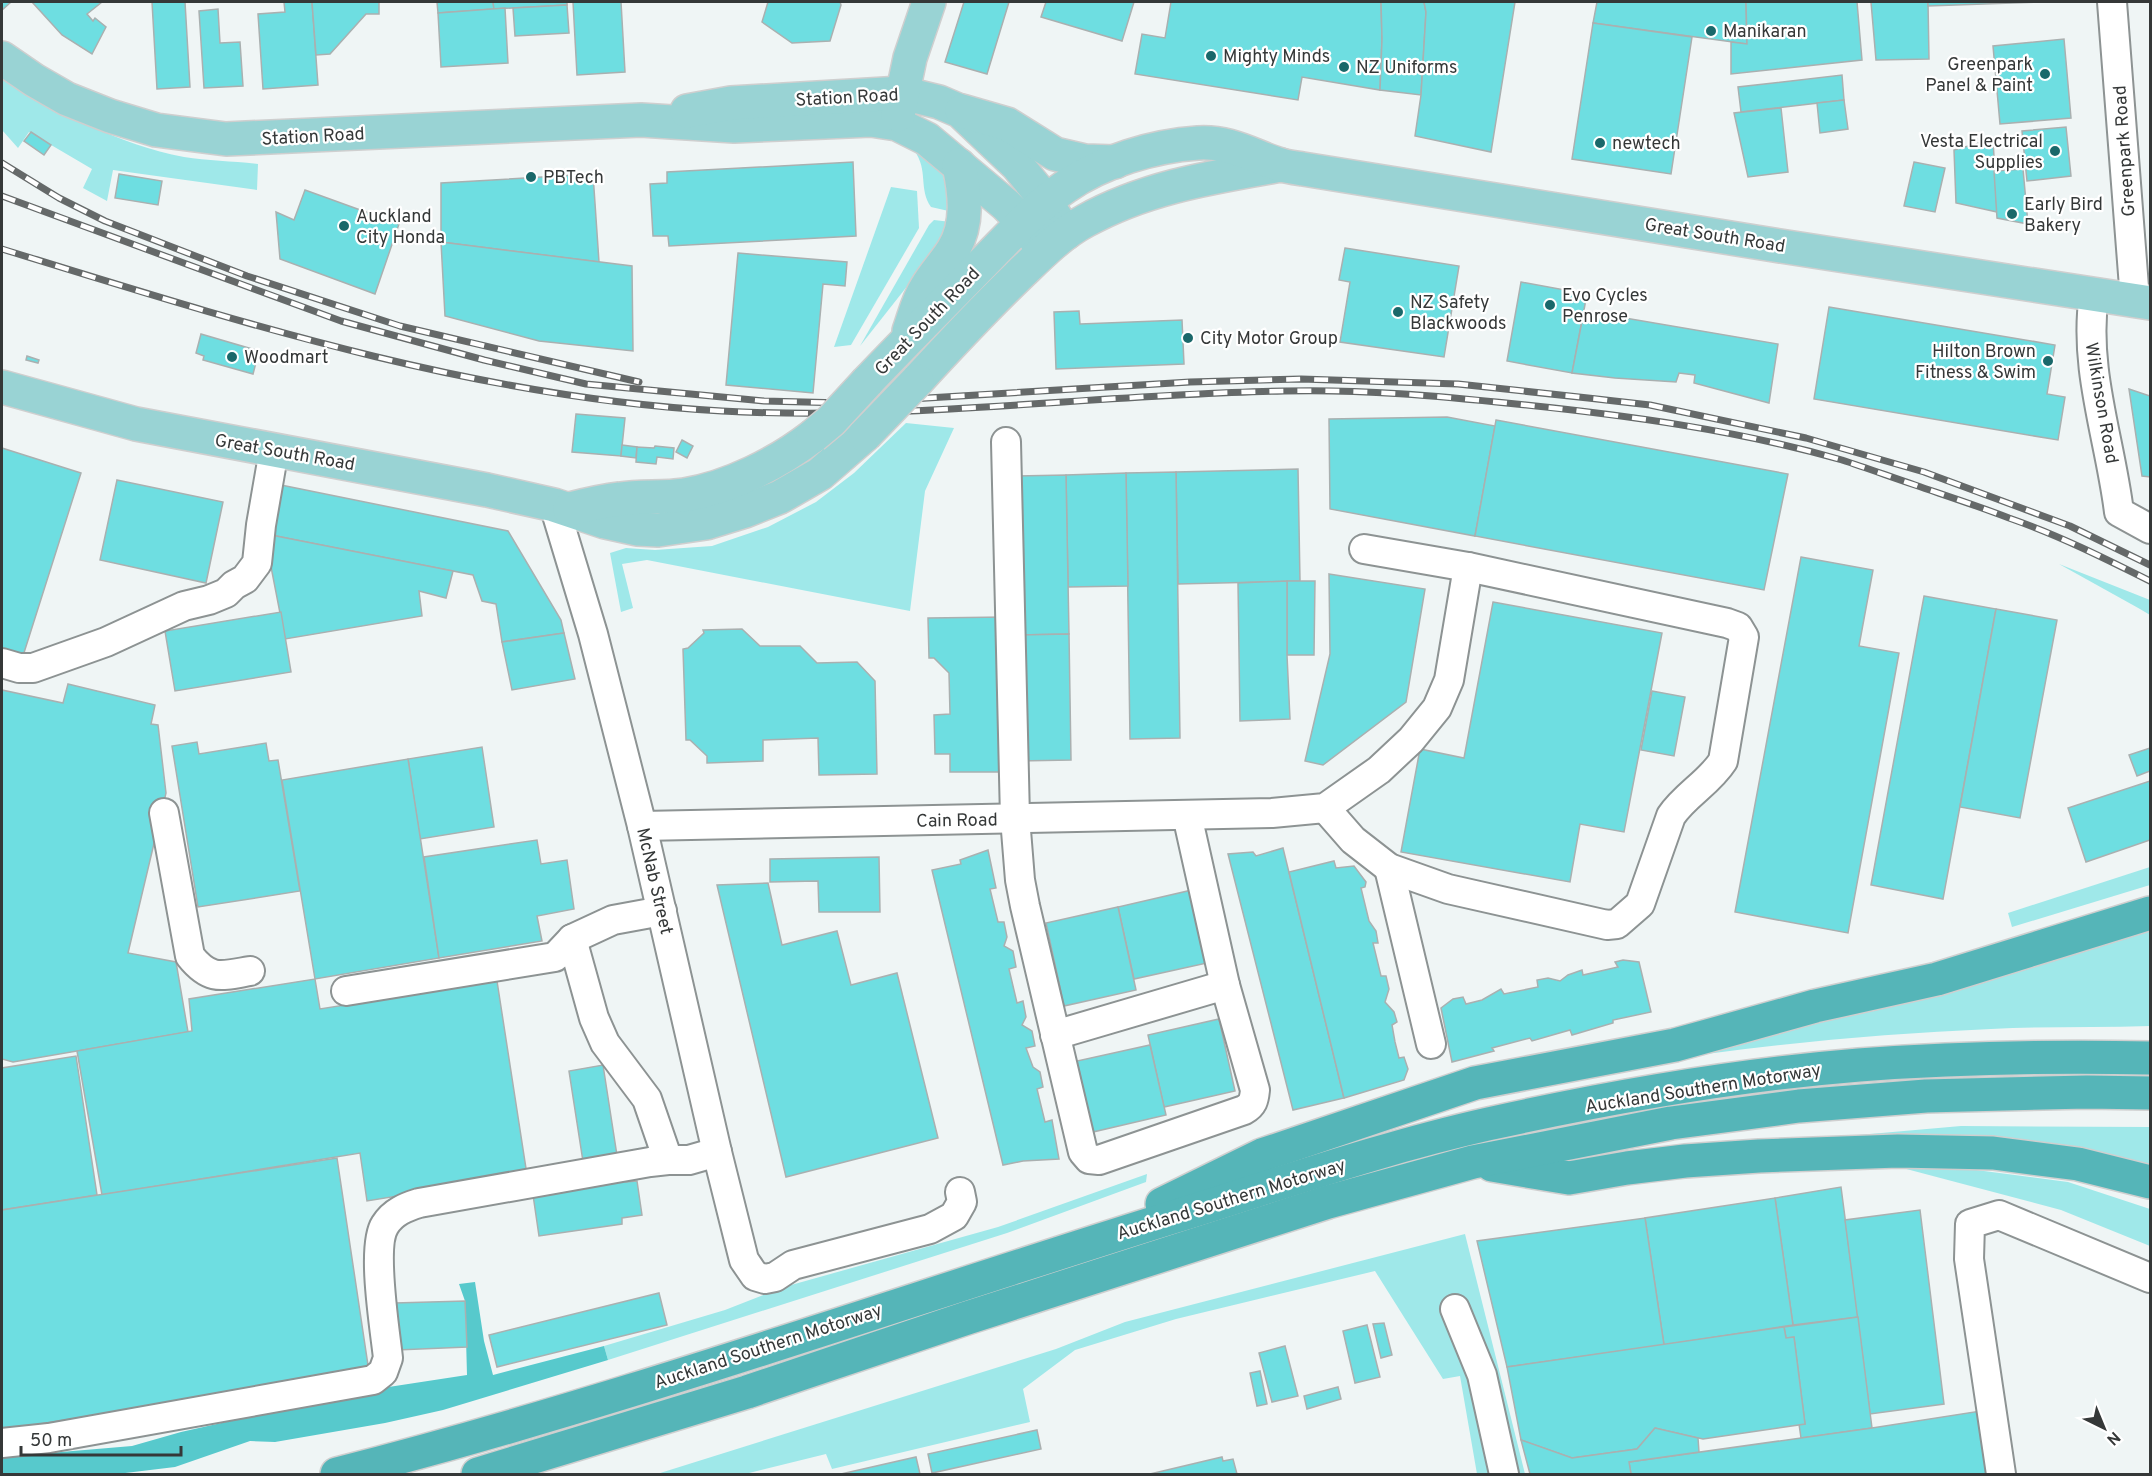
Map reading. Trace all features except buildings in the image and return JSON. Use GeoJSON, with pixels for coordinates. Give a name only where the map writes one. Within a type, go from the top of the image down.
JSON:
{"type":"FeatureCollection","features":[{"type":"Feature","properties":{"kind":"highway"},"geometry":{"type":"LineString","coordinates":[[1815,1006],[1930,963],[2151,893]]}},
{"type":"Feature","properties":{"kind":"highway"},"geometry":{"type":"LineString","coordinates":[[1071,1249],[1262,1155],[1475,1083],[1675,1045],[1815,1006],[1937,979],[2151,913]]}},
{"type":"Feature","properties":{"kind":"highway","name":"Auckland Southern Motorway"},"geometry":{"type":"LineString","coordinates":[[337,1474],[451,1445],[569,1410],[1071,1249],[1377,1154],[1485,1125],[1622,1097],[1747,1078],[1855,1066],[1972,1059],[2151,1058]]}},
{"type":"Feature","properties":{"kind":"highway","name":"Auckland Southern Motorway"},"geometry":{"type":"LineString","coordinates":[[478,1474],[747,1392],[1328,1202],[1473,1162],[1671,1123],[1798,1106],[1926,1095],[2151,1093]]}},
{"type":"Feature","properties":{"kind":"highway"},"geometry":{"type":"LineString","coordinates":[[1473,1162],[1569,1178],[1685,1161],[1759,1156],[1898,1151],[1993,1153],[2078,1164],[2151,1182]]}},
{"type":"Feature","properties":{"kind":"main road"},"geometry":{"type":"LineString","coordinates":[[899,108],[910,58],[929,2]]}},
{"type":"Feature","properties":{"kind":"main road","name":"Station Road"},"geometry":{"type":"LineString","coordinates":[[2,58],[67,99],[110,116],[156,130],[226,139],[641,120],[734,126],[871,120],[920,96],[960,111],[1017,165],[1035,212],[1055,242]]}},
{"type":"Feature","properties":{"kind":"main road","name":"Station Road"},"geometry":{"type":"LineString","coordinates":[[899,108],[927,139],[959,165],[1035,212]]}},
{"type":"Feature","properties":{"kind":"main road"},"geometry":{"type":"LineString","coordinates":[[960,111],[1007,123],[1054,154],[1085,161],[1116,162]]}},
{"type":"Feature","properties":{"kind":"main road","name":"Great South Road"},"geometry":{"type":"LineString","coordinates":[[562,507],[621,498],[645,499],[687,494],[717,486],[776,462],[831,421],[1035,212],[1066,186],[1116,162],[1157,149],[1199,143],[1229,145],[1281,165],[2143,302]]}},
{"type":"Feature","properties":{"kind":"main road"},"geometry":{"type":"LineString","coordinates":[[904,344],[925,288],[954,248],[963,227],[965,208],[959,165]]}},
{"type":"Feature","properties":{"kind":"main road","name":"Great South Road"},"geometry":{"type":"LineString","coordinates":[[2,387],[136,424],[562,507],[624,528],[658,530],[706,524],[745,512],[795,489],[820,474],[865,435],[986,307],[1055,242],[1104,211],[1163,188],[1281,165]]}},
{"type":"Feature","properties":{"kind":"street","name":"Greenpark Road"},"geometry":{"type":"LineString","coordinates":[[2112,2],[2143,302]]}},
{"type":"Feature","properties":{"kind":"street","name":"Wilkinson Road"},"geometry":{"type":"LineString","coordinates":[[2094,295],[2090,335],[2093,366],[2119,512],[2151,529]]}},
{"type":"Feature","properties":{"kind":"street"},"geometry":{"type":"LineString","coordinates":[[1006,442],[1015,818],[1020,880],[1083,1152],[1089,1159],[1099,1160],[1244,1110],[1253,1102],[1255,1090],[1225,985],[1187,814]]}},
{"type":"Feature","properties":{"kind":"street"},"geometry":{"type":"LineString","coordinates":[[2,663],[19,668],[33,668],[106,642],[184,606],[226,593],[245,579],[257,563],[264,449]]}},
{"type":"Feature","properties":{"kind":"street","name":"McNab Street"},"geometry":{"type":"LineString","coordinates":[[562,507],[642,826],[744,1260],[755,1276],[765,1279],[775,1277],[793,1265],[930,1229],[954,1216],[963,1202],[960,1192]]}},
{"type":"Feature","properties":{"kind":"street"},"geometry":{"type":"LineString","coordinates":[[1364,549],[1468,567],[1738,627],[1744,637],[1723,761],[1717,771],[1677,807],[1671,816],[1640,904],[1617,924],[1607,925],[1448,889],[1389,868],[1353,840],[1325,808],[1379,770],[1411,740],[1437,708],[1449,680],[1468,567]]}},
{"type":"Feature","properties":{"kind":"street","name":"Cain Road"},"geometry":{"type":"LineString","coordinates":[[642,826],[1272,813],[1325,808]]}},
{"type":"Feature","properties":{"kind":"street"},"geometry":{"type":"LineString","coordinates":[[164,813],[190,956],[202,971],[222,975],[249,971]]}},
{"type":"Feature","properties":{"kind":"street"},"geometry":{"type":"LineString","coordinates":[[1389,868],[1431,1044]]}},
{"type":"Feature","properties":{"kind":"street"},"geometry":{"type":"LineString","coordinates":[[346,991],[555,957],[572,939],[613,920],[662,911]]}},
{"type":"Feature","properties":{"kind":"street"},"geometry":{"type":"LineString","coordinates":[[572,939],[594,1018],[605,1043],[646,1099],[668,1160]]}},
{"type":"Feature","properties":{"kind":"street"},"geometry":{"type":"LineString","coordinates":[[1055,1035],[1225,985]]}},
{"type":"Feature","properties":{"kind":"street"},"geometry":{"type":"LineString","coordinates":[[2,1443],[49,1438],[373,1380],[383,1372],[388,1358],[379,1263],[380,1239],[385,1225],[402,1209],[419,1203],[668,1160],[689,1160],[717,1152]]}},
{"type":"Feature","properties":{"kind":"street"},"geometry":{"type":"LineString","coordinates":[[2001,1474],[1969,1259],[1970,1224],[1999,1215],[2151,1278]]}},
{"type":"Feature","properties":{"kind":"street"},"geometry":{"type":"LineString","coordinates":[[1455,1309],[1482,1375],[1504,1474]]}},
{"type":"Feature","properties":{"kind":"shaded area"},"geometry":{"type":"Polygon","coordinates":[[[2,78],[67,114],[136,144],[184,157],[258,164],[257,190],[113,170],[107,201],[83,188],[92,169],[29,132],[18,148],[2,130],[2,78]]]}},
{"type":"Feature","properties":{"kind":"shaded area"},"geometry":{"type":"Polygon","coordinates":[[[914,150],[942,172],[953,212],[931,207],[925,193],[919,158],[914,150]]]}},
{"type":"Feature","properties":{"kind":"shaded area"},"geometry":{"type":"Polygon","coordinates":[[[891,187],[917,191],[919,228],[851,345],[834,347],[891,187]]]}},
{"type":"Feature","properties":{"kind":"shaded area"},"geometry":{"type":"Polygon","coordinates":[[[934,220],[951,222],[931,256],[860,346],[929,225],[934,220]]]}},
{"type":"Feature","properties":{"kind":"shaded area"},"geometry":{"type":"Polygon","coordinates":[[[906,423],[954,428],[925,491],[910,611],[647,560],[622,564],[633,608],[621,612],[610,553],[626,548],[655,550],[712,546],[768,527],[816,502],[854,473],[906,423]]]}},
{"type":"Feature","properties":{"kind":"shaded area"},"geometry":{"type":"Polygon","coordinates":[[[2059,564],[2150,600],[2150,615],[2140,609],[2059,564]]]}},
{"type":"Feature","properties":{"kind":"shaded area"},"geometry":{"type":"Polygon","coordinates":[[[2150,867],[2150,885],[2012,927],[2008,913],[2150,867]]]}},
{"type":"Feature","properties":{"kind":"shaded area"},"geometry":{"type":"Polygon","coordinates":[[[2150,922],[2150,1026],[2011,1028],[1903,1034],[1772,1046],[1641,1064],[2150,922]]]}},
{"type":"Feature","properties":{"kind":"shaded area"},"geometry":{"type":"Polygon","coordinates":[[[1961,1126],[2150,1127],[2150,1170],[1790,1141],[1961,1126]]]}},
{"type":"Feature","properties":{"kind":"shaded area"},"geometry":{"type":"Polygon","coordinates":[[[1895,1166],[1961,1168],[2068,1182],[2150,1209],[2150,1246],[2061,1210],[1895,1166]]]}},
{"type":"Feature","properties":{"kind":"shaded area"},"geometry":{"type":"Polygon","coordinates":[[[1147,1174],[1146,1182],[1007,1233],[608,1360],[604,1346],[725,1310],[784,1287],[998,1227],[1147,1174]]]}},
{"type":"Feature","properties":{"kind":"shaded area"},"geometry":{"type":"Polygon","coordinates":[[[1465,1234],[1525,1474],[1477,1474],[1460,1376],[1443,1379],[1375,1271],[1176,1319],[1075,1350],[1023,1389],[1030,1422],[832,1469],[826,1454],[745,1474],[657,1474],[1056,1349],[1125,1322],[1465,1234]]]}},
{"type":"Feature","properties":{"kind":"shaded area"},"geometry":{"type":"Polygon","coordinates":[[[475,1282],[484,1341],[493,1375],[604,1346],[608,1360],[443,1410],[385,1423],[275,1442],[250,1441],[175,1467],[117,1474],[2,1474],[2,1457],[132,1446],[181,1432],[369,1390],[467,1375],[465,1301],[459,1284],[475,1282]]]}},
{"type":"Feature","properties":{"kind":"railway"},"geometry":{"type":"LineString","coordinates":[[2,163],[59,198],[105,221],[247,276],[400,326],[639,382]]}},
{"type":"Feature","properties":{"kind":"railway"},"geometry":{"type":"LineString","coordinates":[[2,196],[341,321],[484,360],[586,384],[764,401],[845,403],[1190,382],[1301,379],[1458,384],[1650,405],[1806,438],[1924,472],[2070,526],[2150,565]]}},
{"type":"Feature","properties":{"kind":"railway"},"geometry":{"type":"LineString","coordinates":[[2,249],[178,303],[357,352],[447,373],[538,390],[630,403],[722,411],[863,413],[1214,393],[1342,391],[1487,401],[1681,425],[1762,440],[1851,463],[2027,525],[2081,547],[2150,581]]}},
{"type":"Feature","properties":{"kind":"place","name":"Manikaran"},"geometry":{"type":"Point","coordinates":[1711,31]}},
{"type":"Feature","properties":{"kind":"place","name":"Mighty Minds"},"geometry":{"type":"Point","coordinates":[1211,56]}},
{"type":"Feature","properties":{"kind":"place","name":"NZ Uniforms"},"geometry":{"type":"Point","coordinates":[1344,67]}},
{"type":"Feature","properties":{"kind":"place","name":"Greenpark Panel & Paint"},"geometry":{"type":"Point","coordinates":[2045,74]}},
{"type":"Feature","properties":{"kind":"place","name":"newtech"},"geometry":{"type":"Point","coordinates":[1600,143]}},
{"type":"Feature","properties":{"kind":"place","name":"Vesta Electrical Supplies"},"geometry":{"type":"Point","coordinates":[2055,151]}},
{"type":"Feature","properties":{"kind":"place","name":"PBTech"},"geometry":{"type":"Point","coordinates":[531,177]}},
{"type":"Feature","properties":{"kind":"place","name":"Early Bird Bakery"},"geometry":{"type":"Point","coordinates":[2012,214]}},
{"type":"Feature","properties":{"kind":"place","name":"Auckland City Honda"},"geometry":{"type":"Point","coordinates":[344,226]}},
{"type":"Feature","properties":{"kind":"place","name":"Evo Cycles Penrose"},"geometry":{"type":"Point","coordinates":[1550,305]}},
{"type":"Feature","properties":{"kind":"place","name":"NZ Safety Blackwoods"},"geometry":{"type":"Point","coordinates":[1398,312]}},
{"type":"Feature","properties":{"kind":"place","name":"City Motor Group"},"geometry":{"type":"Point","coordinates":[1188,338]}},
{"type":"Feature","properties":{"kind":"place","name":"Woodmart"},"geometry":{"type":"Point","coordinates":[232,357]}},
{"type":"Feature","properties":{"kind":"place","name":"Hilton Brown Fitness & Swim"},"geometry":{"type":"Point","coordinates":[2048,361]}}]}
